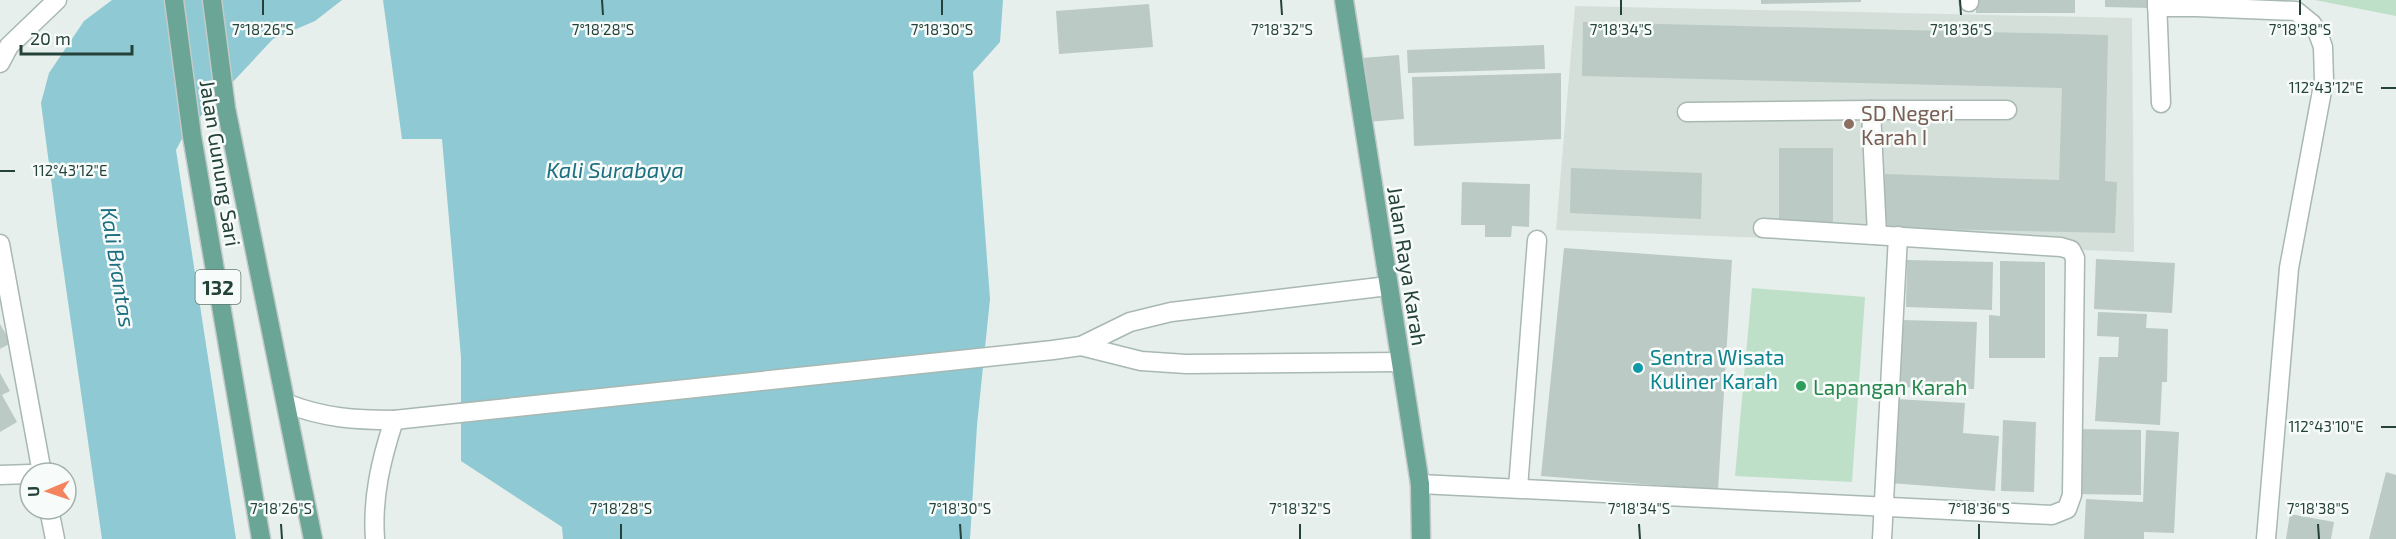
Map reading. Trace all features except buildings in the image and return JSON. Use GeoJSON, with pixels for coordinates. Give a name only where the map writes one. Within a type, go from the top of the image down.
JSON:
{"type":"FeatureCollection","features":[{"type":"Feature","properties":{"kind":"main road","name":"Jalan Gunung Sari"},"geometry":{"type":"LineString","coordinates":[[174,0],[192,136],[261,539]]}},
{"type":"Feature","properties":{"kind":"main road","name":"Jalan Gunung Sari"},"geometry":{"type":"LineString","coordinates":[[212,0],[226,108],[288,404]]}},
{"type":"Feature","properties":{"kind":"main road","name":"Jalan Raya Karah"},"geometry":{"type":"LineString","coordinates":[[1344,0],[1420,483],[1421,539]]}},
{"type":"Feature","properties":{"kind":"main road","name":"132"},"geometry":{"type":"LineString","coordinates":[[288,404],[313,539]]}},
{"type":"Feature","properties":{"kind":"street"},"geometry":{"type":"LineString","coordinates":[[0,63],[9,46],[57,0]]}},
{"type":"Feature","properties":{"kind":"street"},"geometry":{"type":"LineString","coordinates":[[2161,103],[2157,4],[2296,11],[2312,24],[2318,33],[2323,47],[2324,80],[2289,268],[2266,539]]}},
{"type":"Feature","properties":{"kind":"street"},"geometry":{"type":"LineString","coordinates":[[1871,110],[1877,235]]}},
{"type":"Feature","properties":{"kind":"street"},"geometry":{"type":"LineString","coordinates":[[1687,112],[2007,110]]}},
{"type":"Feature","properties":{"kind":"street"},"geometry":{"type":"LineString","coordinates":[[1420,483],[2052,515],[2067,509],[2072,495],[2074,253],[2061,247],[1763,228]]}},
{"type":"Feature","properties":{"kind":"street"},"geometry":{"type":"LineString","coordinates":[[1882,539],[1898,236]]}},
{"type":"Feature","properties":{"kind":"street"},"geometry":{"type":"LineString","coordinates":[[1518,488],[1537,240]]}},
{"type":"Feature","properties":{"kind":"street"},"geometry":{"type":"LineString","coordinates":[[0,244],[40,461]]}},
{"type":"Feature","properties":{"kind":"street"},"geometry":{"type":"LineString","coordinates":[[288,404],[315,414],[349,420],[394,420],[1053,350],[1081,346],[1130,322],[1171,312],[1388,286]]}},
{"type":"Feature","properties":{"kind":"street"},"geometry":{"type":"LineString","coordinates":[[1081,346],[1141,361],[1186,364],[1400,362]]}},
{"type":"Feature","properties":{"kind":"street"},"geometry":{"type":"LineString","coordinates":[[375,539],[374,515],[378,473],[394,420]]}},
{"type":"Feature","properties":{"kind":"street"},"geometry":{"type":"LineString","coordinates":[[0,475],[18,474]]}},
{"type":"Feature","properties":{"kind":"shaded area","name":"SD Negeri Karah I"},"geometry":{"type":"Polygon","coordinates":[[[1575,6],[2132,18],[2134,252],[1556,230],[1575,6]]]}},
{"type":"Feature","properties":{"kind":"green space"},"geometry":{"type":"Polygon","coordinates":[[[2315,0],[2396,0],[2396,16],[2315,0]]]}},
{"type":"Feature","properties":{"kind":"green space","name":"Lapangan Karah"},"geometry":{"type":"Polygon","coordinates":[[[1752,288],[1865,297],[1852,482],[1735,476],[1752,288]]]}},
{"type":"Feature","properties":{"kind":"water","name":"Kali Brantas"},"geometry":{"type":"Polygon","coordinates":[[[112,0],[342,0],[315,21],[273,39],[185,133],[176,150],[236,539],[102,539],[41,103],[49,73],[84,21],[112,0]]]}},
{"type":"Feature","properties":{"kind":"water","name":"Kali Surabaya"},"geometry":{"type":"Polygon","coordinates":[[[383,0],[1003,0],[1000,42],[973,72],[990,299],[977,425],[970,539],[563,539],[562,527],[461,461],[461,357],[442,139],[402,139],[383,0]]]}},
{"type":"Feature","properties":{"kind":"place","name":"SD Negeri Karah I"},"geometry":{"type":"Point","coordinates":[1849,124]}},
{"type":"Feature","properties":{"kind":"place","name":"Sentra Wisata Kuliner Karah"},"geometry":{"type":"Point","coordinates":[1638,368]}},
{"type":"Feature","properties":{"kind":"place","name":"Lapangan Karah"},"geometry":{"type":"Point","coordinates":[1801,386]}}]}
